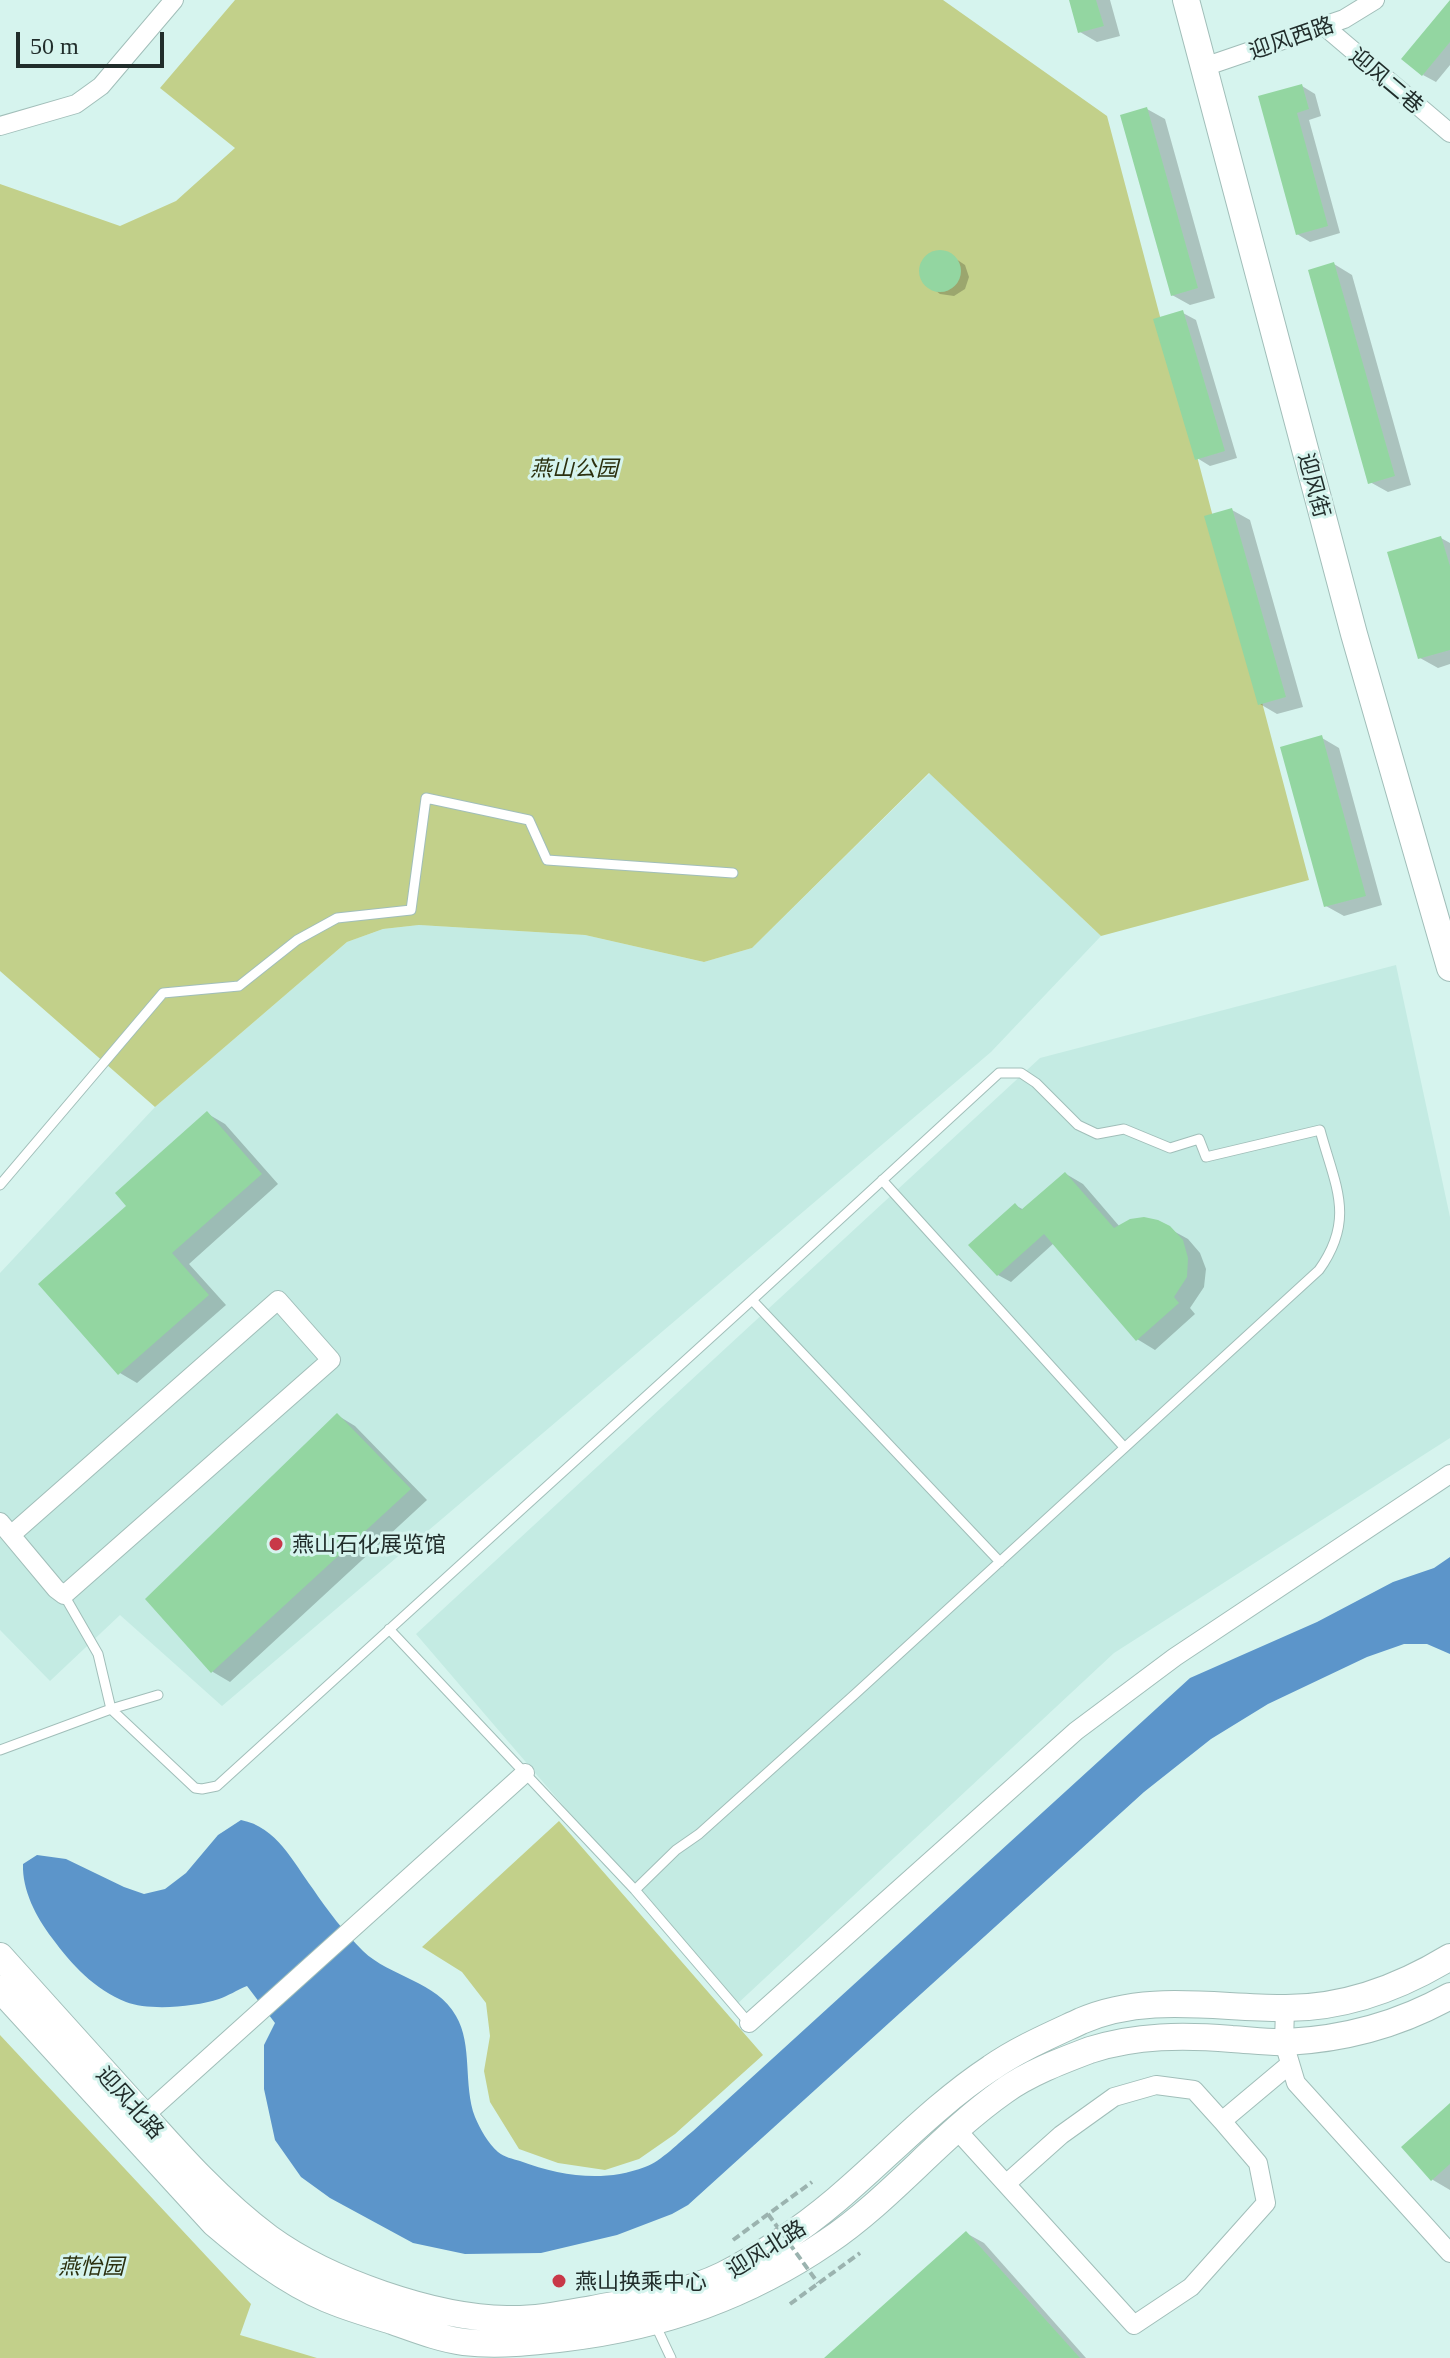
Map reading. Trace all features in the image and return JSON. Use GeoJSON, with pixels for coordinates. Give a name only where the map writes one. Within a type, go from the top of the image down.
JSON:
{"type":"FeatureCollection","features":[{"type":"Feature","properties":{"kind":"street"},"geometry":{"type":"LineString","coordinates":[[0,126],[76,104],[101,86],[174,0]]}},
{"type":"Feature","properties":{"kind":"street","name":"迎风街"},"geometry":{"type":"LineString","coordinates":[[1186,0],[1354,634],[1450,968]]}},
{"type":"Feature","properties":{"kind":"street","name":"迎风西路"},"geometry":{"type":"LineString","coordinates":[[1204,67],[1344,19],[1375,0]]}},
{"type":"Feature","properties":{"kind":"street","name":"迎风二巷"},"geometry":{"type":"LineString","coordinates":[[1324,26],[1450,133]]}},
{"type":"Feature","properties":{"kind":"street"},"geometry":{"type":"LineString","coordinates":[[278,1300],[331,1360],[64,1595],[6,1529],[278,1300]]}},
{"type":"Feature","properties":{"kind":"street"},"geometry":{"type":"LineString","coordinates":[[749,2023],[1076,1731],[1175,1657],[1450,1474]]}},
{"type":"Feature","properties":{"kind":"street"},"geometry":{"type":"LineString","coordinates":[[144,2116],[525,1773]]}},
{"type":"Feature","properties":{"kind":"street","name":"迎风北路"},"geometry":{"type":"LineString","coordinates":[[0,1956],[188,2165],[253,2225],[297,2256],[339,2277],[401,2299],[467,2315],[509,2319],[700,2309],[746,2290],[827,2242],[956,2129],[1007,2089],[1048,2067],[1093,2049],[1174,2035],[1287,2054],[1336,2037],[1388,2025],[1450,1996]]}},
{"type":"Feature","properties":{"kind":"street","name":"迎风北路"},"geometry":{"type":"LineString","coordinates":[[649,2311],[672,2293],[720,2276],[782,2240],[856,2183],[952,2097],[992,2067],[1085,2019],[1132,2006],[1173,2003],[1285,2008],[1332,2003],[1375,1994],[1422,1974],[1450,1957]]}},
{"type":"Feature","properties":{"kind":"street"},"geometry":{"type":"LineString","coordinates":[[0,1989],[214,2223],[244,2249],[328,2300],[413,2329],[454,2350],[599,2334],[649,2311]]}},
{"type":"Feature","properties":{"kind":"street"},"geometry":{"type":"LineString","coordinates":[[1285,2008],[1287,2054],[1296,2083],[1450,2253]]}},
{"type":"Feature","properties":{"kind":"street"},"geometry":{"type":"LineString","coordinates":[[1222,2121],[1287,2054]]}},
{"type":"Feature","properties":{"kind":"street"},"geometry":{"type":"LineString","coordinates":[[956,2129],[1134,2325],[1191,2287],[1266,2203],[1258,2163],[1194,2090],[1156,2085],[1114,2097],[1061,2135],[1006,2184]]}},
{"type":"Feature","properties":{"kind":"lane"},"geometry":{"type":"LineString","coordinates":[[0,1185],[163,993],[239,986],[297,940],[337,918],[411,910],[426,798],[529,820],[547,860],[733,873]]}},
{"type":"Feature","properties":{"kind":"lane"},"geometry":{"type":"LineString","coordinates":[[64,1595],[98,1654],[111,1709],[195,1788],[217,1786],[999,1073],[1021,1073],[1087,1130],[1097,1134],[1124,1129],[1170,1148],[1199,1139],[1206,1157],[1320,1130],[1340,1206],[1339,1229],[1331,1253],[1319,1270],[635,1890]]}},
{"type":"Feature","properties":{"kind":"lane"},"geometry":{"type":"LineString","coordinates":[[882,1180],[1124,1447]]}},
{"type":"Feature","properties":{"kind":"lane"},"geometry":{"type":"LineString","coordinates":[[752,1300],[1000,1562]]}},
{"type":"Feature","properties":{"kind":"lane"},"geometry":{"type":"LineString","coordinates":[[389,1629],[635,1890],[749,2023]]}},
{"type":"Feature","properties":{"kind":"lane"},"geometry":{"type":"LineString","coordinates":[[0,1750],[158,1695]]}},
{"type":"Feature","properties":{"kind":"lane"},"geometry":{"type":"LineString","coordinates":[[649,2311],[671,2358]]}},
{"type":"Feature","properties":{"kind":"path"},"geometry":{"type":"LineString","coordinates":[[733,2240],[812,2182]]}},
{"type":"Feature","properties":{"kind":"path"},"geometry":{"type":"LineString","coordinates":[[768,2214],[818,2283]]}},
{"type":"Feature","properties":{"kind":"path"},"geometry":{"type":"LineString","coordinates":[[790,2304],[860,2253]]}},
{"type":"Feature","properties":{"kind":"shaded area"},"geometry":{"type":"Polygon","coordinates":[[[930,773],[1101,936],[991,1052],[222,1706],[120,1615],[50,1681],[0,1630],[0,1273],[155,1107],[347,942],[383,929],[419,925],[585,935],[704,962],[752,948],[930,773]]]}},
{"type":"Feature","properties":{"kind":"shaded area"},"geometry":{"type":"Polygon","coordinates":[[[1396,965],[1450,1217],[1450,1438],[1114,1653],[735,2006],[416,1634],[1040,1058],[1396,965]]]}},
{"type":"Feature","properties":{"kind":"green space","name":"燕山公园"},"geometry":{"type":"Polygon","coordinates":[[[235,0],[943,0],[1107,116],[1309,880],[1101,936],[929,773],[752,948],[704,962],[585,935],[419,925],[383,929],[347,942],[155,1107],[0,971],[0,184],[120,226],[176,201],[235,148],[160,88],[235,0]]]}},
{"type":"Feature","properties":{"kind":"green space"},"geometry":{"type":"Polygon","coordinates":[[[559,1821],[763,2055],[675,2134],[639,2159],[605,2170],[558,2163],[519,2149],[490,2102],[484,2071],[490,2036],[486,2003],[462,1972],[422,1947],[559,1821]]]}},
{"type":"Feature","properties":{"kind":"green space","name":"燕怡园"},"geometry":{"type":"Polygon","coordinates":[[[0,2035],[251,2304],[240,2335],[317,2358],[0,2358],[0,2035]]]}},
{"type":"Feature","properties":{"kind":"water"},"geometry":{"type":"Polygon","coordinates":[[[1450,1557],[1450,1654],[1427,1644],[1404,1644],[1367,1657],[1268,1704],[1211,1739],[1144,1792],[688,2205],[617,2235],[541,2253],[465,2254],[413,2243],[330,2198],[301,2177],[275,2140],[264,2089],[264,2045],[275,2023],[247,1986],[219,1999],[185,2006],[136,2005],[115,1997],[84,1975],[59,1948],[36,1912],[25,1884],[23,1864],[37,1855],[66,1859],[144,1894],[165,1889],[186,1873],[218,1835],[241,1820],[254,1824],[283,1847],[330,1913],[363,1951],[448,2004],[461,2027],[475,2117],[498,2152],[566,2174],[598,2176],[629,2172],[658,2160],[693,2131],[1190,1678],[1317,1622],[1393,1582],[1434,1568],[1450,1557]]]}},
{"type":"Feature","properties":{"kind":"building"},"geometry":{"type":"Polygon","coordinates":[[[1069,0],[1096,0],[1104,26],[1078,33],[1069,0]]]}},
{"type":"Feature","properties":{"kind":"building"},"geometry":{"type":"Polygon","coordinates":[[[1450,0],[1450,42],[1422,76],[1401,59],[1450,0]]]}},
{"type":"Feature","properties":{"kind":"building"},"geometry":{"type":"Polygon","coordinates":[[[1302,84],[1309,109],[1297,113],[1328,226],[1296,235],[1258,96],[1302,84]]]}},
{"type":"Feature","properties":{"kind":"building"},"geometry":{"type":"Polygon","coordinates":[[[1147,107],[1198,288],[1171,296],[1120,115],[1147,107]]]}},
{"type":"Feature","properties":{"kind":"building"},"geometry":{"type":"Polygon","coordinates":[[[940,250],[955,256],[961,271],[955,286],[940,292],[925,286],[919,271],[925,256],[940,250]]]}},
{"type":"Feature","properties":{"kind":"building"},"geometry":{"type":"Polygon","coordinates":[[[1334,262],[1395,476],[1368,484],[1308,270],[1334,262]]]}},
{"type":"Feature","properties":{"kind":"building"},"geometry":{"type":"Polygon","coordinates":[[[1183,310],[1225,451],[1195,460],[1153,319],[1183,310]]]}},
{"type":"Feature","properties":{"kind":"building"},"geometry":{"type":"Polygon","coordinates":[[[1232,508],[1286,697],[1258,705],[1204,516],[1232,508]]]}},
{"type":"Feature","properties":{"kind":"building"},"geometry":{"type":"Polygon","coordinates":[[[1441,536],[1450,566],[1450,650],[1418,659],[1387,552],[1441,536]]]}},
{"type":"Feature","properties":{"kind":"building"},"geometry":{"type":"Polygon","coordinates":[[[1322,735],[1366,896],[1324,907],[1280,747],[1322,735]]]}},
{"type":"Feature","properties":{"kind":"building"},"geometry":{"type":"Polygon","coordinates":[[[207,1111],[262,1174],[172,1253],[209,1295],[118,1375],[38,1284],[126,1206],[115,1193],[207,1111]]]}},
{"type":"Feature","properties":{"kind":"building"},"geometry":{"type":"Polygon","coordinates":[[[1065,1172],[1114,1228],[1130,1219],[1144,1217],[1170,1226],[1183,1240],[1188,1258],[1187,1277],[1174,1297],[1179,1303],[1136,1341],[1044,1234],[997,1276],[968,1245],[1015,1203],[1021,1210],[1065,1172]]]}},
{"type":"Feature","properties":{"kind":"building","name":"燕山石化展览馆"},"geometry":{"type":"Polygon","coordinates":[[[337,1413],[411,1489],[211,1673],[145,1599],[337,1413]]]}},
{"type":"Feature","properties":{"kind":"building"},"geometry":{"type":"Polygon","coordinates":[[[1450,2103],[1450,2164],[1431,2181],[1401,2147],[1450,2103]]]}},
{"type":"Feature","properties":{"kind":"building"},"geometry":{"type":"Polygon","coordinates":[[[966,2231],[1080,2358],[824,2358],[966,2231]]]}},
{"type":"Feature","properties":{"kind":"place","name":"燕山石化展览馆"},"geometry":{"type":"Point","coordinates":[276,1544]}},
{"type":"Feature","properties":{"kind":"place","name":"燕山换乘中心"},"geometry":{"type":"Point","coordinates":[559,2281]}}]}
